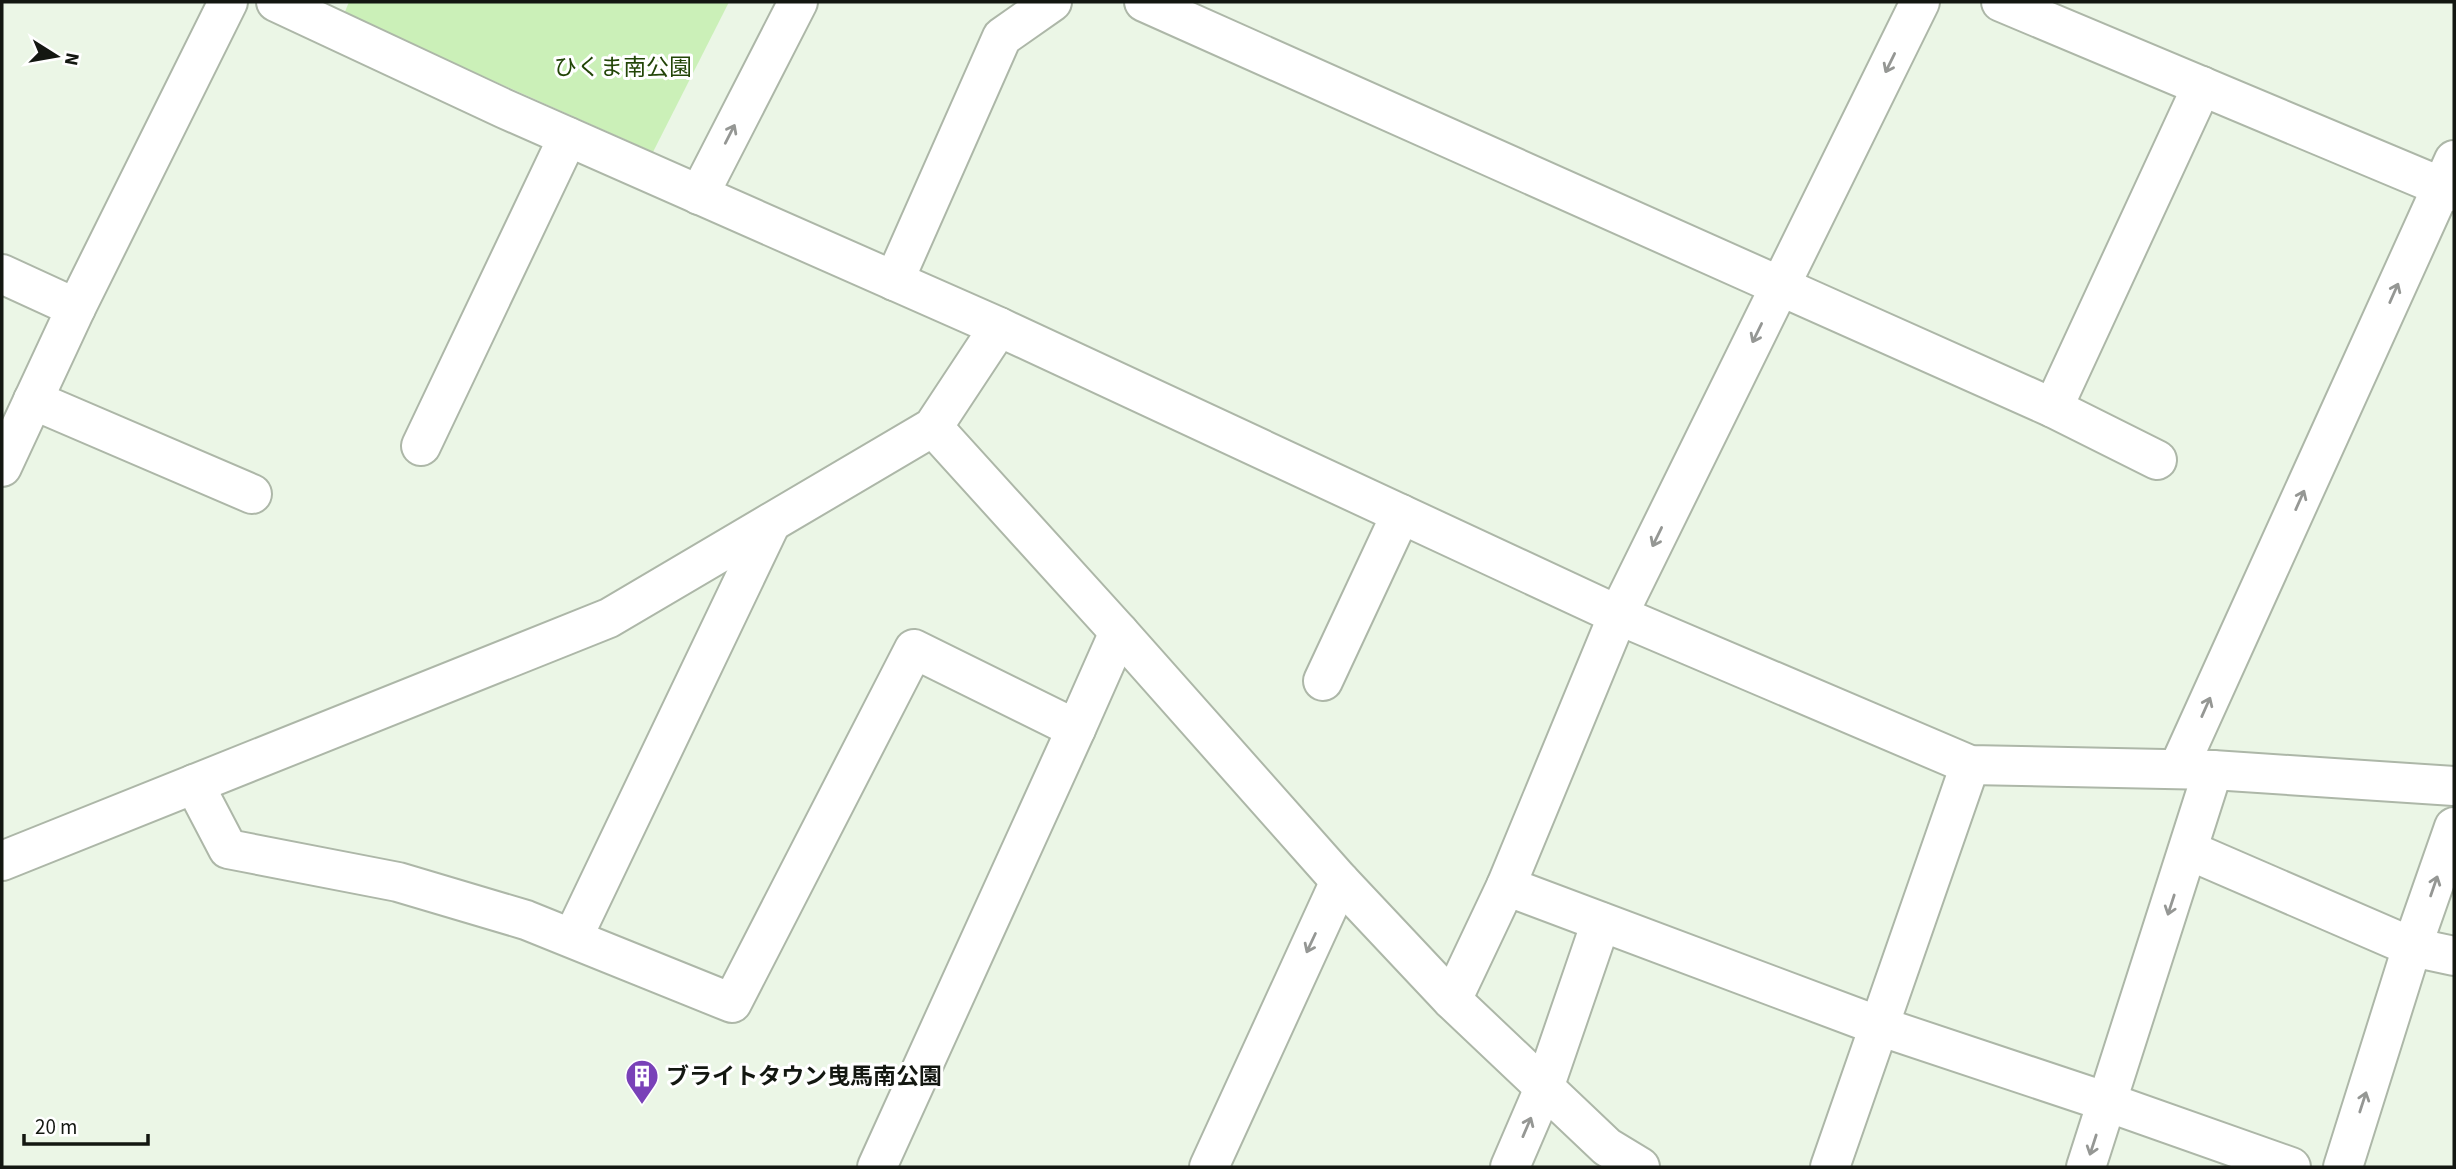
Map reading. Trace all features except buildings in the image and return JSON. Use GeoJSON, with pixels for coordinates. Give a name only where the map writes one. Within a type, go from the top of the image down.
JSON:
{"type":"FeatureCollection","features":[{"type":"Feature","properties":{"kind":"street"},"geometry":{"type":"LineString","coordinates":[[2,467],[76,308],[228,2]]}},
{"type":"Feature","properties":{"kind":"street"},"geometry":{"type":"LineString","coordinates":[[276,2],[568,137],[999,327],[1618,615],[1970,765],[2196,770],[2454,786]]}},
{"type":"Feature","properties":{"kind":"street"},"geometry":{"type":"LineString","coordinates":[[699,195],[798,2]]}},
{"type":"Feature","properties":{"kind":"street"},"geometry":{"type":"LineString","coordinates":[[894,281],[1002,37],[1052,2]]}},
{"type":"Feature","properties":{"kind":"street"},"geometry":{"type":"LineString","coordinates":[[1144,2],[2053,408],[2157,460]]}},
{"type":"Feature","properties":{"kind":"street"},"geometry":{"type":"LineString","coordinates":[[1452,1000],[1506,886],[1618,615],[1920,2]]}},
{"type":"Feature","properties":{"kind":"street"},"geometry":{"type":"LineString","coordinates":[[2001,2],[2202,86],[2450,179],[2196,770],[2188,850],[2086,1167]]}},
{"type":"Feature","properties":{"kind":"street"},"geometry":{"type":"LineString","coordinates":[[2053,408],[2202,86]]}},
{"type":"Feature","properties":{"kind":"street"},"geometry":{"type":"LineString","coordinates":[[421,446],[568,137]]}},
{"type":"Feature","properties":{"kind":"street"},"geometry":{"type":"LineString","coordinates":[[2,274],[76,308]]}},
{"type":"Feature","properties":{"kind":"street"},"geometry":{"type":"LineString","coordinates":[[2,861],[609,618],[933,428],[999,327]]}},
{"type":"Feature","properties":{"kind":"street"},"geometry":{"type":"LineString","coordinates":[[33,400],[252,494]]}},
{"type":"Feature","properties":{"kind":"street"},"geometry":{"type":"LineString","coordinates":[[933,428],[1340,881],[1452,1000],[1607,1147],[1640,1167]]}},
{"type":"Feature","properties":{"kind":"street"},"geometry":{"type":"LineString","coordinates":[[1323,681],[1401,514]]}},
{"type":"Feature","properties":{"kind":"street"},"geometry":{"type":"LineString","coordinates":[[573,937],[771,523]]}},
{"type":"Feature","properties":{"kind":"street"},"geometry":{"type":"LineString","coordinates":[[877,1167],[1119,632]]}},
{"type":"Feature","properties":{"kind":"street"},"geometry":{"type":"LineString","coordinates":[[194,784],[228,849],[398,882],[526,920],[732,1003],[914,649],[1076,729]]}},
{"type":"Feature","properties":{"kind":"street"},"geometry":{"type":"LineString","coordinates":[[1830,1167],[1970,765]]}},
{"type":"Feature","properties":{"kind":"street"},"geometry":{"type":"LineString","coordinates":[[2343,1167],[2412,947],[2454,827]]}},
{"type":"Feature","properties":{"kind":"street"},"geometry":{"type":"LineString","coordinates":[[2188,850],[2412,947],[2454,956]]}},
{"type":"Feature","properties":{"kind":"street"},"geometry":{"type":"LineString","coordinates":[[1209,1167],[1340,881]]}},
{"type":"Feature","properties":{"kind":"street"},"geometry":{"type":"LineString","coordinates":[[1506,886],[1879,1026],[2291,1167]]}},
{"type":"Feature","properties":{"kind":"street"},"geometry":{"type":"LineString","coordinates":[[1510,1167],[1544,1088],[1601,922]]}},
{"type":"Feature","properties":{"kind":"green space","name":"ひくま南公園"},"geometry":{"type":"Polygon","coordinates":[[[349,2],[729,2],[653,152],[344,14],[349,2]]]}},
{"type":"Feature","properties":{"kind":"place","name":"ブライトタウン曳馬南公園"},"geometry":{"type":"Point","coordinates":[642,1106]}}]}
